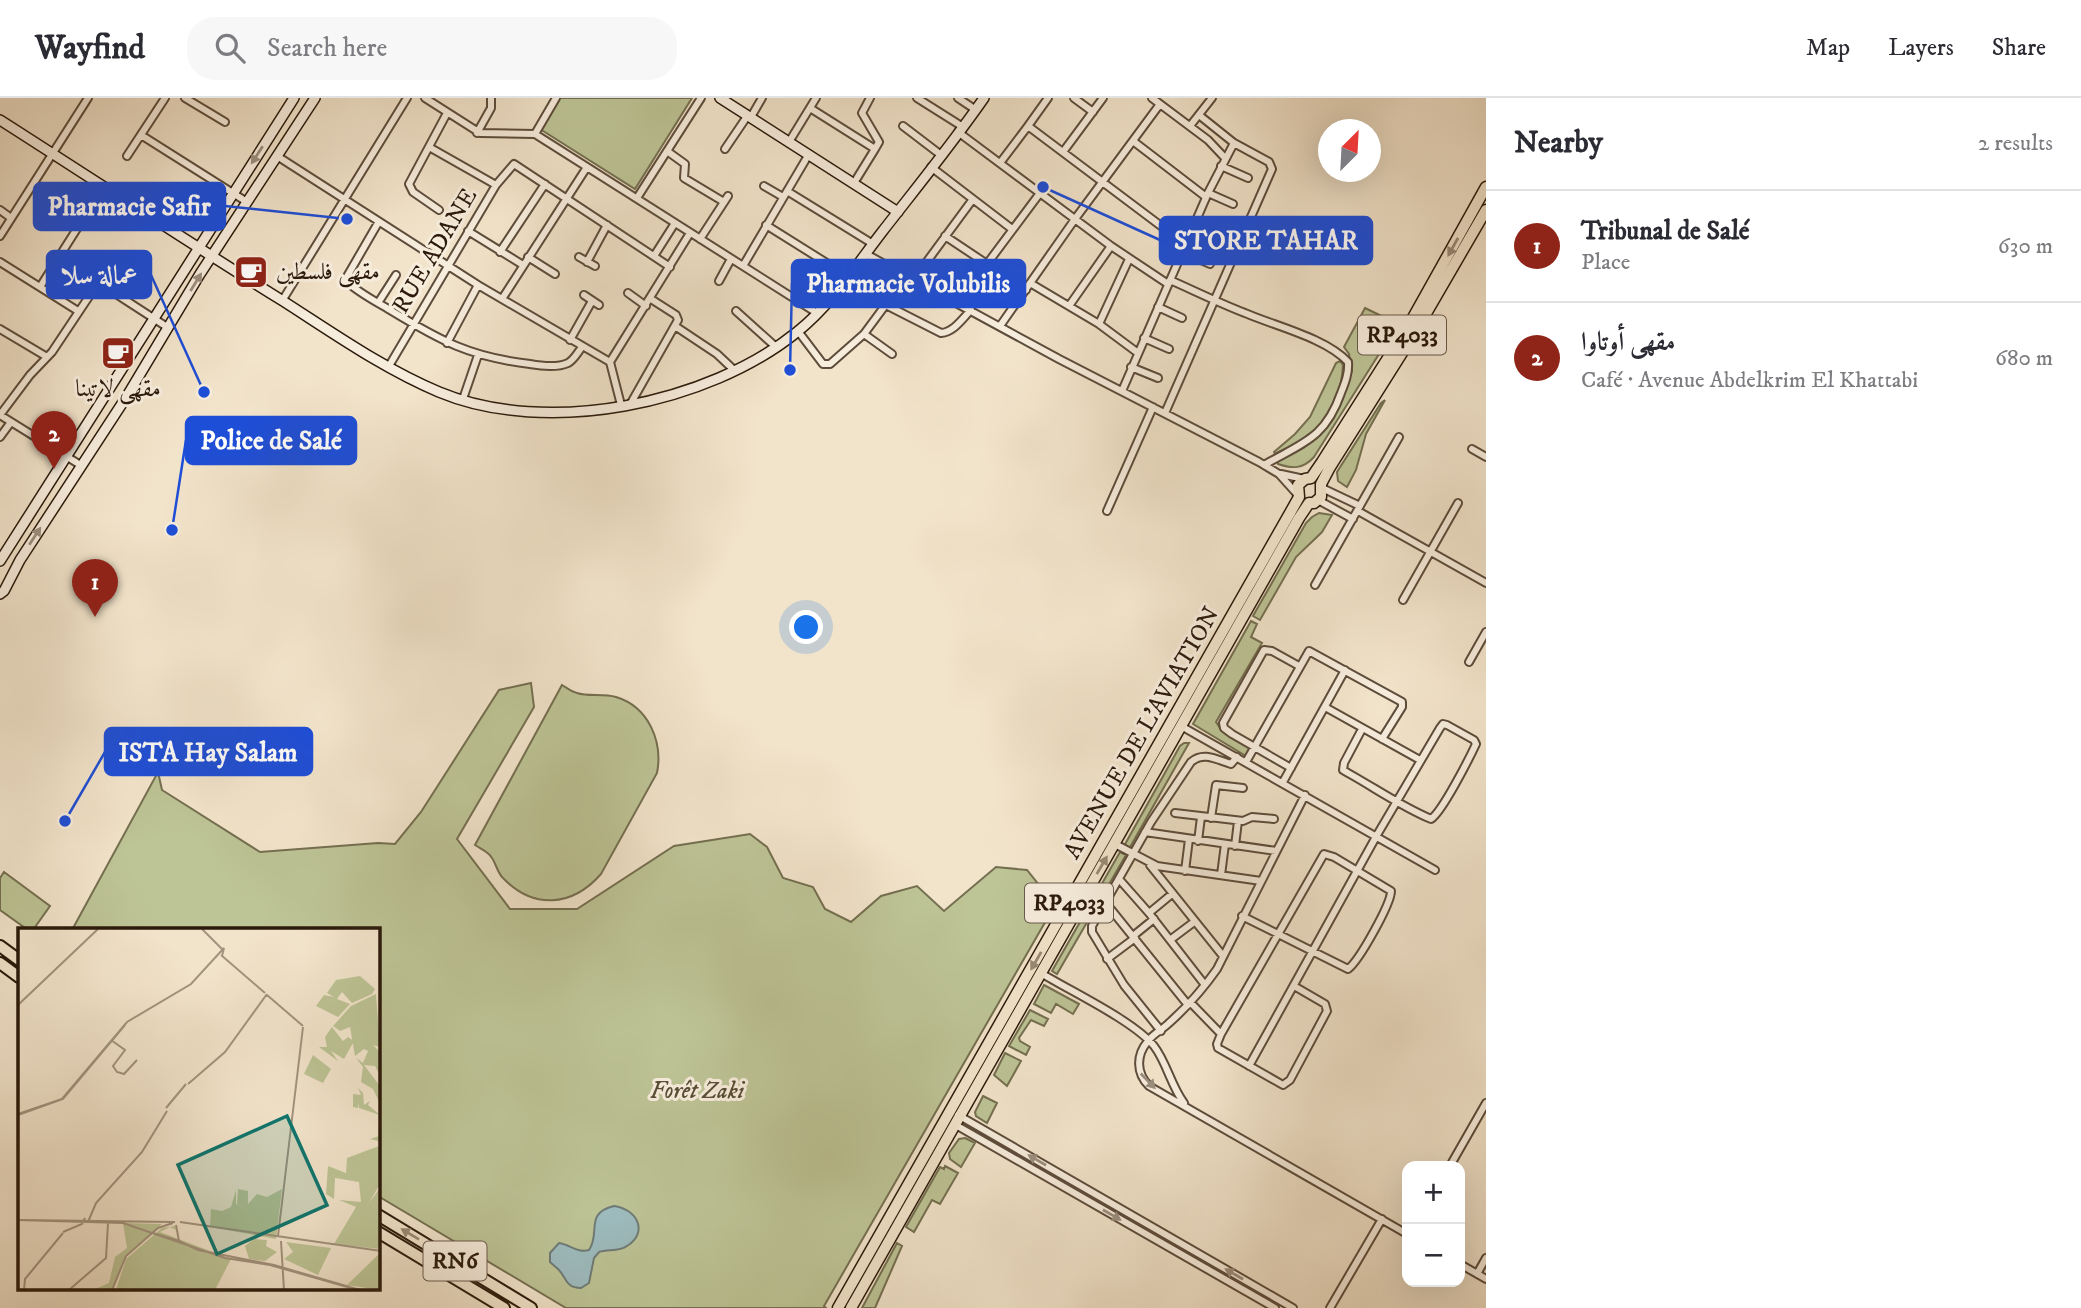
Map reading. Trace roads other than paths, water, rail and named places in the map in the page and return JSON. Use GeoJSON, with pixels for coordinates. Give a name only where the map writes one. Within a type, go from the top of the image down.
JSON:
{"type":"FeatureCollection","features":[{"type":"Feature","properties":{"kind":"highway"},"geometry":{"type":"LineString","coordinates":[[0,946],[18,959]]}},
{"type":"Feature","properties":{"kind":"highway"},"geometry":{"type":"LineString","coordinates":[[0,964],[18,976]]}},
{"type":"Feature","properties":{"kind":"highway","name":"RN6"},"geometry":{"type":"LineString","coordinates":[[380,1216],[531,1308]]}},
{"type":"Feature","properties":{"kind":"highway","name":"RN6"},"geometry":{"type":"LineString","coordinates":[[380,1233],[504,1308]]}},
{"type":"Feature","properties":{"kind":"main road","name":"AVENUE DE L'AVIATION"},"geometry":{"type":"LineString","coordinates":[[851,1308],[953,1118],[1298,496],[1298,485],[1308,478],[1409,325],[1486,187]]}},
{"type":"Feature","properties":{"kind":"main road","name":"AVENUE DE L'AVIATION"},"geometry":{"type":"LineString","coordinates":[[838,1308],[1041,973],[1180,726],[1313,502],[1322,493],[1322,486],[1486,210]]}},
{"type":"Feature","properties":{"kind":"main road"},"geometry":{"type":"LineString","coordinates":[[1308,478],[1322,486]]}},
{"type":"Feature","properties":{"kind":"main road"},"geometry":{"type":"LineString","coordinates":[[1298,496],[1313,502]]}},
{"type":"Feature","properties":{"kind":"street"},"geometry":{"type":"LineString","coordinates":[[0,236],[88,98]]}},
{"type":"Feature","properties":{"kind":"street"},"geometry":{"type":"LineString","coordinates":[[127,156],[165,98]]}},
{"type":"Feature","properties":{"kind":"street"},"geometry":{"type":"LineString","coordinates":[[185,98],[225,121]]}},
{"type":"Feature","properties":{"kind":"street"},"geometry":{"type":"LineString","coordinates":[[0,561],[294,98],[308,107]]}},
{"type":"Feature","properties":{"kind":"street"},"geometry":{"type":"LineString","coordinates":[[0,594],[4,592],[20,560],[315,98]]}},
{"type":"Feature","properties":{"kind":"street"},"geometry":{"type":"LineString","coordinates":[[282,301],[407,98]]}},
{"type":"Feature","properties":{"kind":"street"},"geometry":{"type":"LineString","coordinates":[[425,98],[477,132],[535,134],[817,313]]}},
{"type":"Feature","properties":{"kind":"street"},"geometry":{"type":"LineString","coordinates":[[477,132],[491,108],[491,98]]}},
{"type":"Feature","properties":{"kind":"street"},"geometry":{"type":"LineString","coordinates":[[535,134],[556,98]]}},
{"type":"Feature","properties":{"kind":"street"},"geometry":{"type":"LineString","coordinates":[[637,198],[701,98]]}},
{"type":"Feature","properties":{"kind":"street"},"geometry":{"type":"LineString","coordinates":[[720,98],[898,212]]}},
{"type":"Feature","properties":{"kind":"street"},"geometry":{"type":"LineString","coordinates":[[725,149],[762,98]]}},
{"type":"Feature","properties":{"kind":"street"},"geometry":{"type":"LineString","coordinates":[[789,142],[816,98]]}},
{"type":"Feature","properties":{"kind":"street"},"geometry":{"type":"LineString","coordinates":[[854,183],[879,142],[862,113],[870,98]]}},
{"type":"Feature","properties":{"kind":"street"},"geometry":{"type":"LineString","coordinates":[[917,98],[1129,259],[1169,282],[1312,340],[1348,362],[1347,376],[1339,400],[1323,428],[1312,438],[1264,465]]}},
{"type":"Feature","properties":{"kind":"street"},"geometry":{"type":"LineString","coordinates":[[958,98],[976,110]]}},
{"type":"Feature","properties":{"kind":"street"},"geometry":{"type":"LineString","coordinates":[[0,120],[212,257],[389,366],[440,393],[515,410],[548,412],[621,405],[687,392],[735,372],[776,348],[817,313],[849,277],[984,98]]}},
{"type":"Feature","properties":{"kind":"street"},"geometry":{"type":"LineString","coordinates":[[1000,163],[1048,98]]}},
{"type":"Feature","properties":{"kind":"street"},"geometry":{"type":"LineString","coordinates":[[1074,98],[1093,112]]}},
{"type":"Feature","properties":{"kind":"street"},"geometry":{"type":"LineString","coordinates":[[1063,152],[1103,98]]}},
{"type":"Feature","properties":{"kind":"street"},"geometry":{"type":"LineString","coordinates":[[1152,98],[1214,145],[1225,158]]}},
{"type":"Feature","properties":{"kind":"street"},"geometry":{"type":"LineString","coordinates":[[1190,126],[1212,98]]}},
{"type":"Feature","properties":{"kind":"street"},"geometry":{"type":"LineString","coordinates":[[1000,326],[1160,104]]}},
{"type":"Feature","properties":{"kind":"street"},"geometry":{"type":"LineString","coordinates":[[810,108],[875,149]]}},
{"type":"Feature","properties":{"kind":"street","name":"RUE ADANE"},"geometry":{"type":"LineString","coordinates":[[439,210],[409,187],[410,180],[447,113]]}},
{"type":"Feature","properties":{"kind":"street"},"geometry":{"type":"LineString","coordinates":[[1165,413],[1272,169],[1269,162],[1234,143],[1199,115]]}},
{"type":"Feature","properties":{"kind":"street"},"geometry":{"type":"LineString","coordinates":[[903,126],[941,155]]}},
{"type":"Feature","properties":{"kind":"street"},"geometry":{"type":"LineString","coordinates":[[1028,126],[1185,244]]}},
{"type":"Feature","properties":{"kind":"street"},"geometry":{"type":"LineString","coordinates":[[141,135],[247,202]]}},
{"type":"Feature","properties":{"kind":"street"},"geometry":{"type":"LineString","coordinates":[[1133,141],[1207,195],[1233,204]]}},
{"type":"Feature","properties":{"kind":"street"},"geometry":{"type":"LineString","coordinates":[[1122,391],[1195,220],[1234,143]]}},
{"type":"Feature","properties":{"kind":"street"},"geometry":{"type":"LineString","coordinates":[[429,147],[496,185]]}},
{"type":"Feature","properties":{"kind":"street"},"geometry":{"type":"LineString","coordinates":[[667,151],[686,165],[684,178],[726,199],[700,239]]}},
{"type":"Feature","properties":{"kind":"street"},"geometry":{"type":"LineString","coordinates":[[743,266],[809,154]]}},
{"type":"Feature","properties":{"kind":"street"},"geometry":{"type":"LineString","coordinates":[[277,156],[478,285],[610,362]]}},
{"type":"Feature","properties":{"kind":"street","name":"RUE ADANE"},"geometry":{"type":"LineString","coordinates":[[389,366],[496,185],[512,165],[520,166],[545,184]]}},
{"type":"Feature","properties":{"kind":"street"},"geometry":{"type":"LineString","coordinates":[[1221,166],[1248,178]]}},
{"type":"Feature","properties":{"kind":"street"},"geometry":{"type":"LineString","coordinates":[[502,299],[586,167]]}},
{"type":"Feature","properties":{"kind":"street"},"geometry":{"type":"LineString","coordinates":[[931,167],[1012,229]]}},
{"type":"Feature","properties":{"kind":"street"},"geometry":{"type":"LineString","coordinates":[[500,251],[545,184],[670,267]]}},
{"type":"Feature","properties":{"kind":"street"},"geometry":{"type":"LineString","coordinates":[[40,287],[104,186]]}},
{"type":"Feature","properties":{"kind":"street"},"geometry":{"type":"LineString","coordinates":[[764,187],[785,194],[873,244]]}},
{"type":"Feature","properties":{"kind":"street"},"geometry":{"type":"LineString","coordinates":[[987,264],[1040,193]]}},
{"type":"Feature","properties":{"kind":"street"},"geometry":{"type":"LineString","coordinates":[[798,331],[826,365],[864,334],[973,199]]}},
{"type":"Feature","properties":{"kind":"street"},"geometry":{"type":"LineString","coordinates":[[0,210],[11,218]]}},
{"type":"Feature","properties":{"kind":"street"},"geometry":{"type":"LineString","coordinates":[[1195,220],[1222,232]]}},
{"type":"Feature","properties":{"kind":"street"},"geometry":{"type":"LineString","coordinates":[[378,223],[345,280],[379,303],[447,342],[478,355],[536,365],[561,365],[572,360],[582,347]]}},
{"type":"Feature","properties":{"kind":"street"},"geometry":{"type":"LineString","coordinates":[[654,256],[675,223]]}},
{"type":"Feature","properties":{"kind":"street"},"geometry":{"type":"LineString","coordinates":[[587,262],[607,225]]}},
{"type":"Feature","properties":{"kind":"street"},"geometry":{"type":"LineString","coordinates":[[766,225],[849,277]]}},
{"type":"Feature","properties":{"kind":"street"},"geometry":{"type":"LineString","coordinates":[[468,231],[523,265]]}},
{"type":"Feature","properties":{"kind":"street"},"geometry":{"type":"LineString","coordinates":[[621,405],[610,362],[690,233]]}},
{"type":"Feature","properties":{"kind":"street"},"geometry":{"type":"LineString","coordinates":[[945,236],[987,264],[1069,306],[1138,352]]}},
{"type":"Feature","properties":{"kind":"street"},"geometry":{"type":"LineString","coordinates":[[1069,306],[1111,246]]}},
{"type":"Feature","properties":{"kind":"street"},"geometry":{"type":"LineString","coordinates":[[1182,252],[1210,264]]}},
{"type":"Feature","properties":{"kind":"street"},"geometry":{"type":"LineString","coordinates":[[866,254],[1264,465],[1279,474],[1298,496]]}},
{"type":"Feature","properties":{"kind":"street"},"geometry":{"type":"LineString","coordinates":[[59,257],[167,327]]}},
{"type":"Feature","properties":{"kind":"street"},"geometry":{"type":"LineString","coordinates":[[528,257],[555,274]]}},
{"type":"Feature","properties":{"kind":"street"},"geometry":{"type":"LineString","coordinates":[[579,257],[595,266]]}},
{"type":"Feature","properties":{"kind":"street"},"geometry":{"type":"LineString","coordinates":[[719,281],[732,259]]}},
{"type":"Feature","properties":{"kind":"street"},"geometry":{"type":"LineString","coordinates":[[1098,324],[1129,259]]}},
{"type":"Feature","properties":{"kind":"street"},"geometry":{"type":"LineString","coordinates":[[0,262],[78,311]]}},
{"type":"Feature","properties":{"kind":"street"},"geometry":{"type":"LineString","coordinates":[[379,303],[396,275]]}},
{"type":"Feature","properties":{"kind":"street"},"geometry":{"type":"LineString","coordinates":[[82,466],[0,415],[30,374],[47,357],[97,283]]}},
{"type":"Feature","properties":{"kind":"street"},"geometry":{"type":"LineString","coordinates":[[447,342],[478,285]]}},
{"type":"Feature","properties":{"kind":"street"},"geometry":{"type":"LineString","coordinates":[[628,293],[646,306]]}},
{"type":"Feature","properties":{"kind":"street"},"geometry":{"type":"LineString","coordinates":[[584,295],[599,305]]}},
{"type":"Feature","properties":{"kind":"street"},"geometry":{"type":"LineString","coordinates":[[631,403],[676,326],[677,316],[651,299]]}},
{"type":"Feature","properties":{"kind":"street"},"geometry":{"type":"LineString","coordinates":[[570,340],[592,301]]}},
{"type":"Feature","properties":{"kind":"street"},"geometry":{"type":"LineString","coordinates":[[886,305],[941,333],[955,327],[971,310]]}},
{"type":"Feature","properties":{"kind":"street"},"geometry":{"type":"LineString","coordinates":[[1158,307],[1182,318]]}},
{"type":"Feature","properties":{"kind":"street"},"geometry":{"type":"LineString","coordinates":[[736,311],[776,348]]}},
{"type":"Feature","properties":{"kind":"street"},"geometry":{"type":"LineString","coordinates":[[676,326],[717,354],[735,372]]}},
{"type":"Feature","properties":{"kind":"street"},"geometry":{"type":"LineString","coordinates":[[0,329],[47,357]]}},
{"type":"Feature","properties":{"kind":"street"},"geometry":{"type":"LineString","coordinates":[[864,334],[892,354]]}},
{"type":"Feature","properties":{"kind":"street"},"geometry":{"type":"LineString","coordinates":[[1144,338],[1169,349]]}},
{"type":"Feature","properties":{"kind":"street"},"geometry":{"type":"LineString","coordinates":[[463,399],[478,355]]}},
{"type":"Feature","properties":{"kind":"street"},"geometry":{"type":"LineString","coordinates":[[1131,368],[1158,378]]}},
{"type":"Feature","properties":{"kind":"street"},"geometry":{"type":"LineString","coordinates":[[1107,511],[1153,407]]}},
{"type":"Feature","properties":{"kind":"street"},"geometry":{"type":"LineString","coordinates":[[0,438],[11,422]]}},
{"type":"Feature","properties":{"kind":"street"},"geometry":{"type":"LineString","coordinates":[[1315,585],[1399,437]]}},
{"type":"Feature","properties":{"kind":"street"},"geometry":{"type":"LineString","coordinates":[[1472,449],[1486,457]]}},
{"type":"Feature","properties":{"kind":"street"},"geometry":{"type":"LineString","coordinates":[[1279,474],[1308,478]]}},
{"type":"Feature","properties":{"kind":"street"},"geometry":{"type":"LineString","coordinates":[[1322,486],[1486,583]]}},
{"type":"Feature","properties":{"kind":"street"},"geometry":{"type":"LineString","coordinates":[[1313,502],[1353,519]]}},
{"type":"Feature","properties":{"kind":"street"},"geometry":{"type":"LineString","coordinates":[[1403,600],[1458,503]]}},
{"type":"Feature","properties":{"kind":"street"},"geometry":{"type":"LineString","coordinates":[[1469,662],[1486,632]]}},
{"type":"Feature","properties":{"kind":"street"},"geometry":{"type":"LineString","coordinates":[[1291,768],[1226,729],[1223,723],[1262,652],[1267,649],[1300,666]]}},
{"type":"Feature","properties":{"kind":"street"},"geometry":{"type":"LineString","coordinates":[[1246,762],[1310,651],[1402,703],[1382,739]]}},
{"type":"Feature","properties":{"kind":"street"},"geometry":{"type":"LineString","coordinates":[[1283,782],[1345,670]]}},
{"type":"Feature","properties":{"kind":"street"},"geometry":{"type":"LineString","coordinates":[[1325,707],[1420,760]]}},
{"type":"Feature","properties":{"kind":"street"},"geometry":{"type":"LineString","coordinates":[[1249,1066],[1377,835],[1397,801],[1420,760],[1443,724],[1476,742],[1433,819],[1429,819],[1397,801],[1343,769],[1362,729]]}},
{"type":"Feature","properties":{"kind":"street"},"geometry":{"type":"LineString","coordinates":[[1180,726],[1435,870]]}},
{"type":"Feature","properties":{"kind":"street"},"geometry":{"type":"LineString","coordinates":[[1161,1031],[1107,959],[1091,929],[1145,832],[1194,759],[1205,756],[1231,764],[1237,757]]}},
{"type":"Feature","properties":{"kind":"street"},"geometry":{"type":"LineString","coordinates":[[1211,818],[1216,785],[1243,788]]}},
{"type":"Feature","properties":{"kind":"street"},"geometry":{"type":"LineString","coordinates":[[1305,795],[1223,956],[1205,985],[1189,1003],[1148,1040],[1139,1060],[1139,1067],[1144,1081],[1402,1231]]}},
{"type":"Feature","properties":{"kind":"street"},"geometry":{"type":"LineString","coordinates":[[1175,813],[1238,821],[1247,821],[1252,817],[1274,819]]}},
{"type":"Feature","properties":{"kind":"street"},"geometry":{"type":"LineString","coordinates":[[1198,841],[1201,817]]}},
{"type":"Feature","properties":{"kind":"street"},"geometry":{"type":"LineString","coordinates":[[1235,846],[1238,821]]}},
{"type":"Feature","properties":{"kind":"street"},"geometry":{"type":"LineString","coordinates":[[1145,832],[1276,852]]}},
{"type":"Feature","properties":{"kind":"street"},"geometry":{"type":"LineString","coordinates":[[1185,871],[1189,839]]}},
{"type":"Feature","properties":{"kind":"street"},"geometry":{"type":"LineString","coordinates":[[1115,844],[1149,864],[1261,881]]}},
{"type":"Feature","properties":{"kind":"street"},"geometry":{"type":"LineString","coordinates":[[1222,876],[1225,845]]}},
{"type":"Feature","properties":{"kind":"street"},"geometry":{"type":"LineString","coordinates":[[1242,916],[1279,933],[1343,967],[1350,968],[1391,893],[1324,854],[1279,933],[1222,1034],[1218,1048],[1283,1085],[1290,1080],[1327,1011],[1325,1004],[1294,986]]}},
{"type":"Feature","properties":{"kind":"street"},"geometry":{"type":"LineString","coordinates":[[1149,864],[1223,956]]}},
{"type":"Feature","properties":{"kind":"street"},"geometry":{"type":"LineString","coordinates":[[1119,879],[1149,912],[1205,985]]}},
{"type":"Feature","properties":{"kind":"street"},"geometry":{"type":"LineString","coordinates":[[1149,912],[1172,894]]}},
{"type":"Feature","properties":{"kind":"street"},"geometry":{"type":"LineString","coordinates":[[1105,902],[1189,1003],[1222,1034]]}},
{"type":"Feature","properties":{"kind":"street"},"geometry":{"type":"LineString","coordinates":[[1107,959],[1154,919]]}},
{"type":"Feature","properties":{"kind":"street"},"geometry":{"type":"LineString","coordinates":[[1170,940],[1194,922]]}},
{"type":"Feature","properties":{"kind":"street"},"geometry":{"type":"LineString","coordinates":[[1041,973],[1119,1019],[1148,1040],[1164,1062],[1187,1107]]}},
{"type":"Feature","properties":{"kind":"street"},"geometry":{"type":"LineString","coordinates":[[1453,1161],[1486,1103]]}},
{"type":"Feature","properties":{"kind":"street"},"geometry":{"type":"LineString","coordinates":[[953,1118],[1275,1308]]}},
{"type":"Feature","properties":{"kind":"street"},"geometry":{"type":"LineString","coordinates":[[953,1118],[1293,1308]]}},
{"type":"Feature","properties":{"kind":"street"},"geometry":{"type":"LineString","coordinates":[[1330,1308],[1382,1219]]}},
{"type":"Feature","properties":{"kind":"street"},"geometry":{"type":"LineString","coordinates":[[1477,1274],[1486,1258]]}},
{"type":"Feature","properties":{"kind":"street"},"geometry":{"type":"LineString","coordinates":[[1465,1267],[1486,1279]]}},
{"type":"Feature","properties":{"kind":"water"},"geometry":{"type":"Polygon","coordinates":[[[614,1206],[634,1216],[639,1228],[634,1240],[624,1248],[599,1252],[594,1258],[589,1283],[581,1288],[572,1286],[550,1262],[550,1253],[559,1243],[577,1250],[589,1250],[599,1213],[614,1206]]]}},
{"type":"Feature","properties":{"kind":"place","name":"STORE TAHAR"},"geometry":{"type":"Point","coordinates":[1043,187]}},
{"type":"Feature","properties":{"kind":"place","name":"Pharmacie Safir"},"geometry":{"type":"Point","coordinates":[347,219]}},
{"type":"Feature","properties":{"kind":"place","name":"مقهى فلسطين"},"geometry":{"type":"Point","coordinates":[251,272]}},
{"type":"Feature","properties":{"kind":"place","name":"مقهى لاتينا"},"geometry":{"type":"Point","coordinates":[118,353]}},
{"type":"Feature","properties":{"kind":"place","name":"Pharmacie Volubilis"},"geometry":{"type":"Point","coordinates":[790,370]}},
{"type":"Feature","properties":{"kind":"place","name":"عمالة سلا"},"geometry":{"type":"Point","coordinates":[204,392]}},
{"type":"Feature","properties":{"kind":"place","name":"مقهى أوتاوا"},"geometry":{"type":"Point","coordinates":[54,469]}},
{"type":"Feature","properties":{"kind":"place","name":"Police de Salé"},"geometry":{"type":"Point","coordinates":[172,530]}},
{"type":"Feature","properties":{"kind":"place","name":"Tribunal de Salé"},"geometry":{"type":"Point","coordinates":[95,617]}},
{"type":"Feature","properties":{"kind":"place","name":"ISTA Hay Salam"},"geometry":{"type":"Point","coordinates":[65,821]}},
{"type":"Feature","properties":{"kind":"park label","name":"Forêt Zaki"},"geometry":{"type":"Point","coordinates":[697,1091]}}]}
